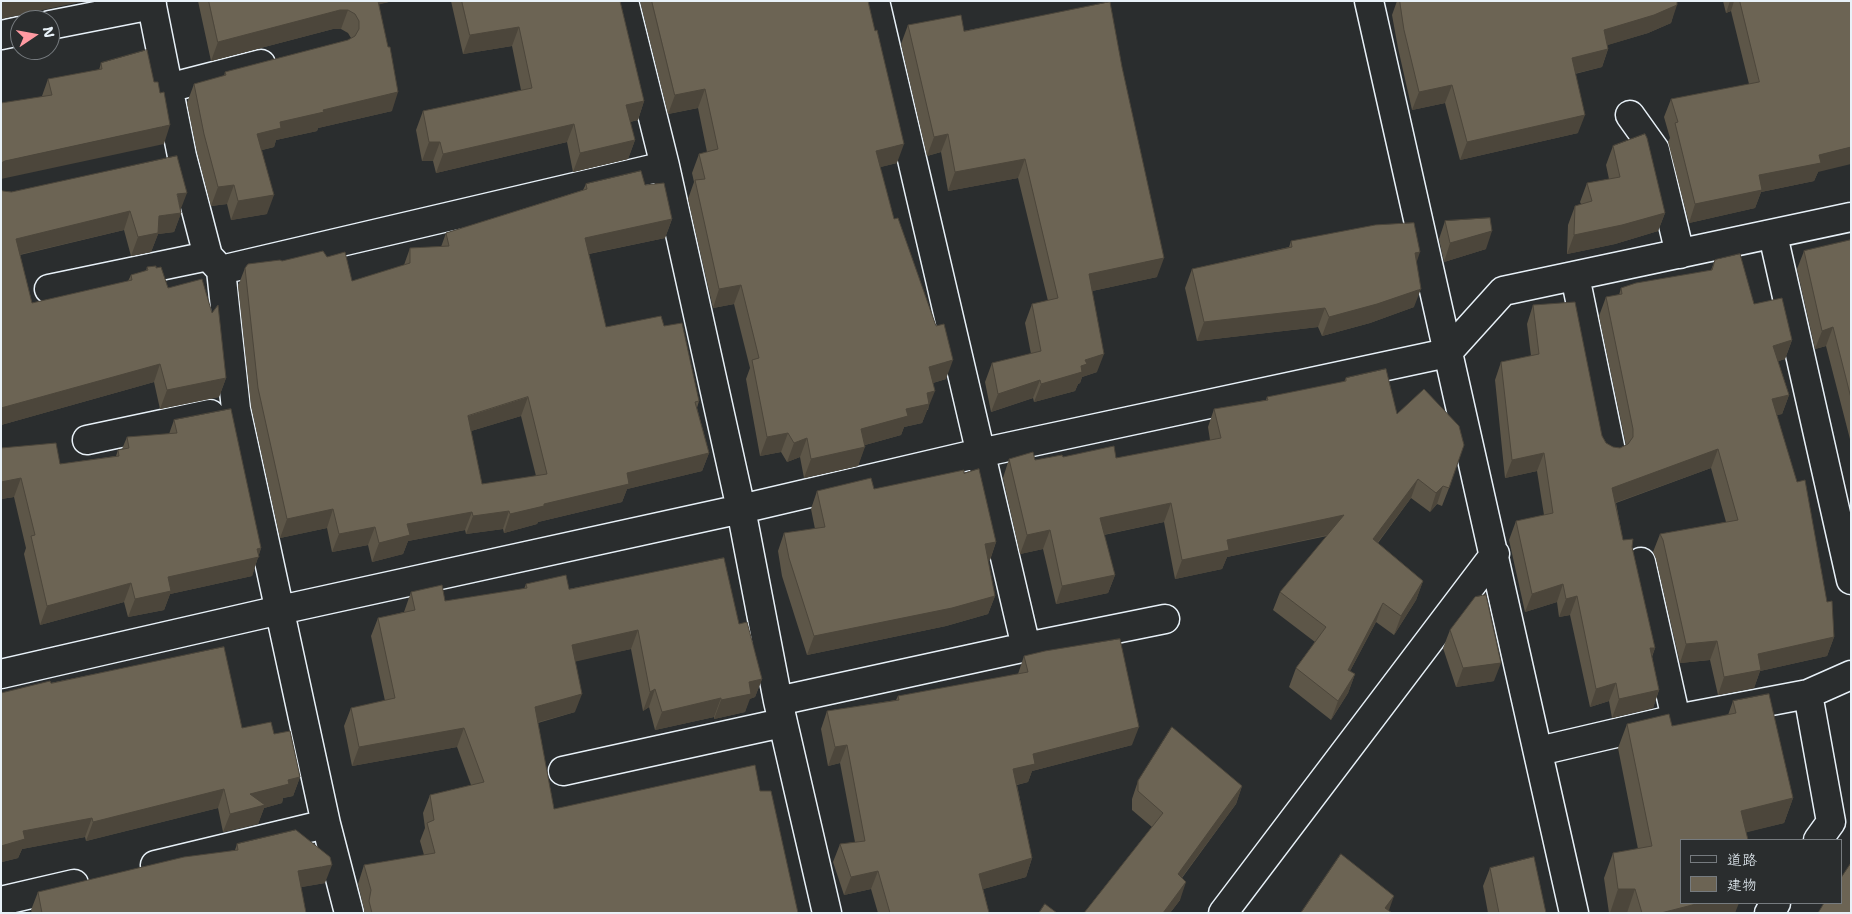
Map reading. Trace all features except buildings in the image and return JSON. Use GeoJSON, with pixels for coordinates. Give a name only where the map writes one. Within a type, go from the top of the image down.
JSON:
{"type":"FeatureCollection","features":[{"type":"Feature","properties":{"kind":"street"},"geometry":{"type":"LineString","coordinates":[[624,1],[665,166],[741,509],[780,712],[827,913]]}},
{"type":"Feature","properties":{"kind":"street"},"geometry":{"type":"LineString","coordinates":[[875,1],[1026,647]]}},
{"type":"Feature","properties":{"kind":"street"},"geometry":{"type":"LineString","coordinates":[[1369,1],[1447,353],[1495,554],[1574,913]]}},
{"type":"Feature","properties":{"kind":"street"},"geometry":{"type":"LineString","coordinates":[[60,23],[151,3],[182,156],[214,263],[236,409],[326,824],[349,913]]}},
{"type":"Feature","properties":{"kind":"street"},"geometry":{"type":"LineString","coordinates":[[168,88],[281,59]]}},
{"type":"Feature","properties":{"kind":"street"},"geometry":{"type":"LineString","coordinates":[[1630,115],[1655,150],[1680,254]]}},
{"type":"Feature","properties":{"kind":"street"},"geometry":{"type":"LineString","coordinates":[[153,162],[182,156]]}},
{"type":"Feature","properties":{"kind":"street"},"geometry":{"type":"LineString","coordinates":[[50,289],[214,263],[665,166]]}},
{"type":"Feature","properties":{"kind":"street"},"geometry":{"type":"LineString","coordinates":[[1,674],[280,610],[741,509],[980,453],[1447,353],[1503,291],[1851,218]]}},
{"type":"Feature","properties":{"kind":"street"},"geometry":{"type":"LineString","coordinates":[[1773,235],[1851,580]]}},
{"type":"Feature","properties":{"kind":"street"},"geometry":{"type":"LineString","coordinates":[[1574,276],[1611,451]]}},
{"type":"Feature","properties":{"kind":"street"},"geometry":{"type":"LineString","coordinates":[[87,440],[236,409]]}},
{"type":"Feature","properties":{"kind":"street"},"geometry":{"type":"LineString","coordinates":[[1223,913],[1495,554]]}},
{"type":"Feature","properties":{"kind":"street"},"geometry":{"type":"LineString","coordinates":[[1641,562],[1676,719]]}},
{"type":"Feature","properties":{"kind":"street"},"geometry":{"type":"LineString","coordinates":[[563,771],[1026,647],[1165,619]]}},
{"type":"Feature","properties":{"kind":"street"},"geometry":{"type":"LineString","coordinates":[[1538,751],[1676,719],[1808,694],[1851,675]]}},
{"type":"Feature","properties":{"kind":"street"},"geometry":{"type":"LineString","coordinates":[[1808,694],[1831,822],[1819,839]]}},
{"type":"Feature","properties":{"kind":"street"},"geometry":{"type":"LineString","coordinates":[[135,869],[326,824]]}},
{"type":"Feature","properties":{"kind":"street"},"geometry":{"type":"LineString","coordinates":[[1,901],[97,878]]}}]}
